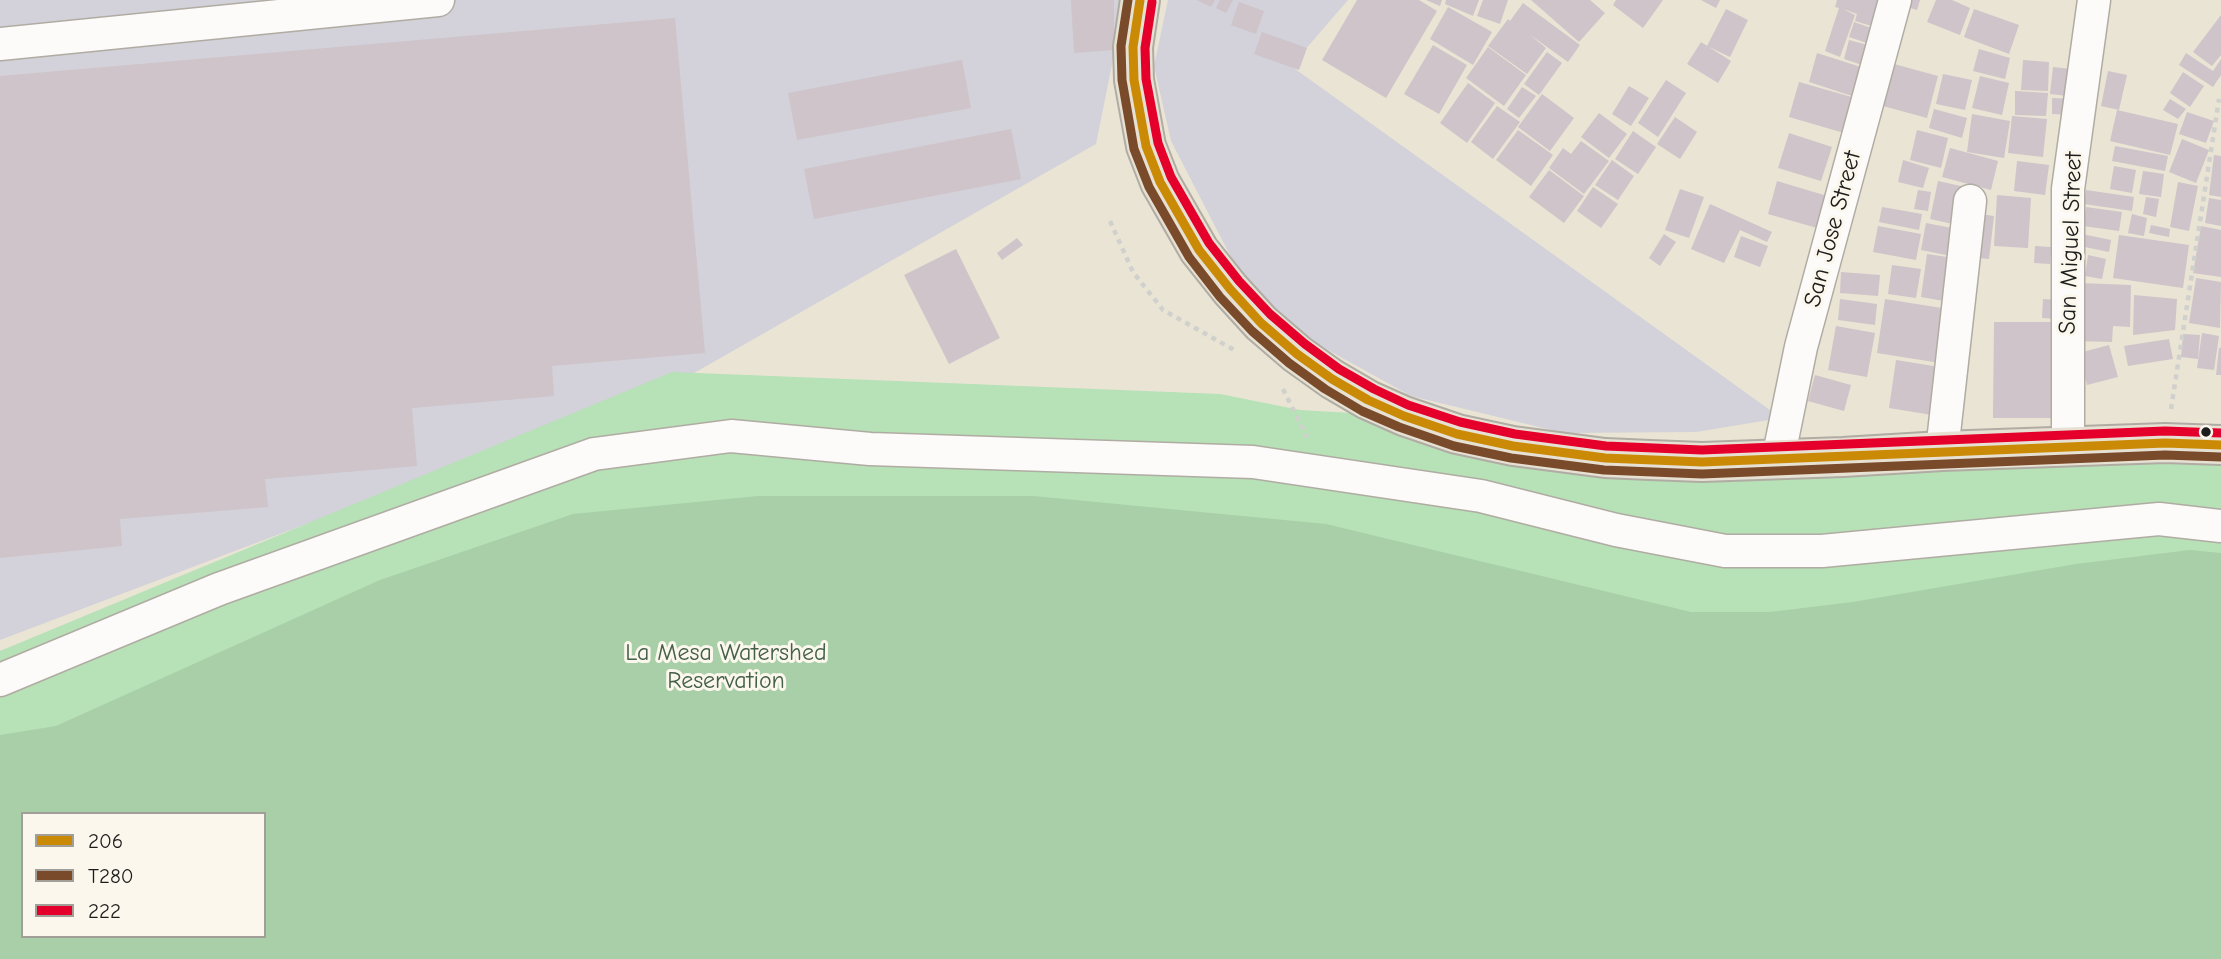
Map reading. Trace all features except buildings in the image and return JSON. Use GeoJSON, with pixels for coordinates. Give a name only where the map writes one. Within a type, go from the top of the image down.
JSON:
{"type":"FeatureCollection","features":[{"type":"Feature","properties":{"kind":"main road"},"geometry":{"type":"LineString","coordinates":[[1140,0],[1133,47],[1134,80],[1146,146],[1160,183],[1199,250],[1261,323],[1297,354],[1368,400],[1404,416],[1457,434],[1513,446],[1616,459],[1702,462],[2068,446],[2165,443],[2221,445]]}},
{"type":"Feature","properties":{"kind":"street"},"geometry":{"type":"LineString","coordinates":[[0,44],[438,0]]}},
{"type":"Feature","properties":{"kind":"street","name":"San Jose Street"},"geometry":{"type":"LineString","coordinates":[[1778,459],[1801,347],[1895,0]]}},
{"type":"Feature","properties":{"kind":"street","name":"San Miguel Street"},"geometry":{"type":"LineString","coordinates":[[2068,446],[2068,189],[2094,0]]}},
{"type":"Feature","properties":{"kind":"street"},"geometry":{"type":"LineString","coordinates":[[1942,451],[1970,201]]}},
{"type":"Feature","properties":{"kind":"street"},"geometry":{"type":"LineString","coordinates":[[0,680],[219,589],[594,454],[731,436],[870,449],[1253,461],[1481,496],[1616,530],[1725,551],[1822,551],[2160,519],[2221,526]]}},
{"type":"Feature","properties":{"kind":"path"},"geometry":{"type":"LineString","coordinates":[[2165,443],[2219,99]]}},
{"type":"Feature","properties":{"kind":"path"},"geometry":{"type":"LineString","coordinates":[[1110,221],[1133,272],[1163,310],[1242,354]]}},
{"type":"Feature","properties":{"kind":"path"},"geometry":{"type":"LineString","coordinates":[[1280,383],[1308,439],[1308,470]]}},
{"type":"Feature","properties":{"kind":"shaded area"},"geometry":{"type":"Polygon","coordinates":[[[0,0],[1125,0],[1096,144],[673,385],[0,640],[0,0]]]}},
{"type":"Feature","properties":{"kind":"shaded area"},"geometry":{"type":"Polygon","coordinates":[[[1168,0],[1348,0],[1291,66],[1781,418],[1696,432],[1564,433],[1411,396],[1290,329],[1233,261],[1171,141],[1154,66],[1168,0]]]}},
{"type":"Feature","properties":{"kind":"green space","name":"La Mesa Watershed Reservation"},"geometry":{"type":"Polygon","coordinates":[[[672,372],[1220,394],[1300,410],[1404,416],[1556,453],[2221,445],[2221,959],[0,959],[0,651],[672,372]]]}},
{"type":"Feature","properties":{"kind":"green space","name":"La Mesa Watershed Reservation"},"geometry":{"type":"Polygon","coordinates":[[[758,496],[1033,496],[1326,524],[1691,612],[1770,612],[1853,602],[2076,564],[2190,550],[2221,553],[2221,959],[0,959],[0,735],[56,726],[380,580],[573,514],[758,496]]]}},
{"type":"Feature","properties":{"kind":"transit line","name":"T280"},"geometry":{"type":"LineString","coordinates":[[1128,0],[1121,46],[1122,80],[1134,149],[1149,187],[1189,257],[1220,297],[1252,331],[1289,363],[1362,411],[1399,427],[1454,446],[1511,458],[1604,470],[1702,474],[2165,455],[2221,457]]}},
{"type":"Feature","properties":{"kind":"transit line","name":"206"},"geometry":{"type":"LineString","coordinates":[[1140,0],[1133,47],[1134,80],[1146,146],[1160,182],[1199,250],[1261,323],[1297,354],[1368,400],[1404,416],[1457,434],[1513,446],[1605,458],[1702,462],[2165,443],[2221,445]]}},
{"type":"Feature","properties":{"kind":"transit line","name":"222"},"geometry":{"type":"LineString","coordinates":[[1152,2],[1145,48],[1146,79],[1158,143],[1171,177],[1209,243],[1270,314],[1305,344],[1339,369],[1408,405],[1460,422],[1515,434],[1606,446],[1702,450],[2165,431],[2221,433]]}}]}
